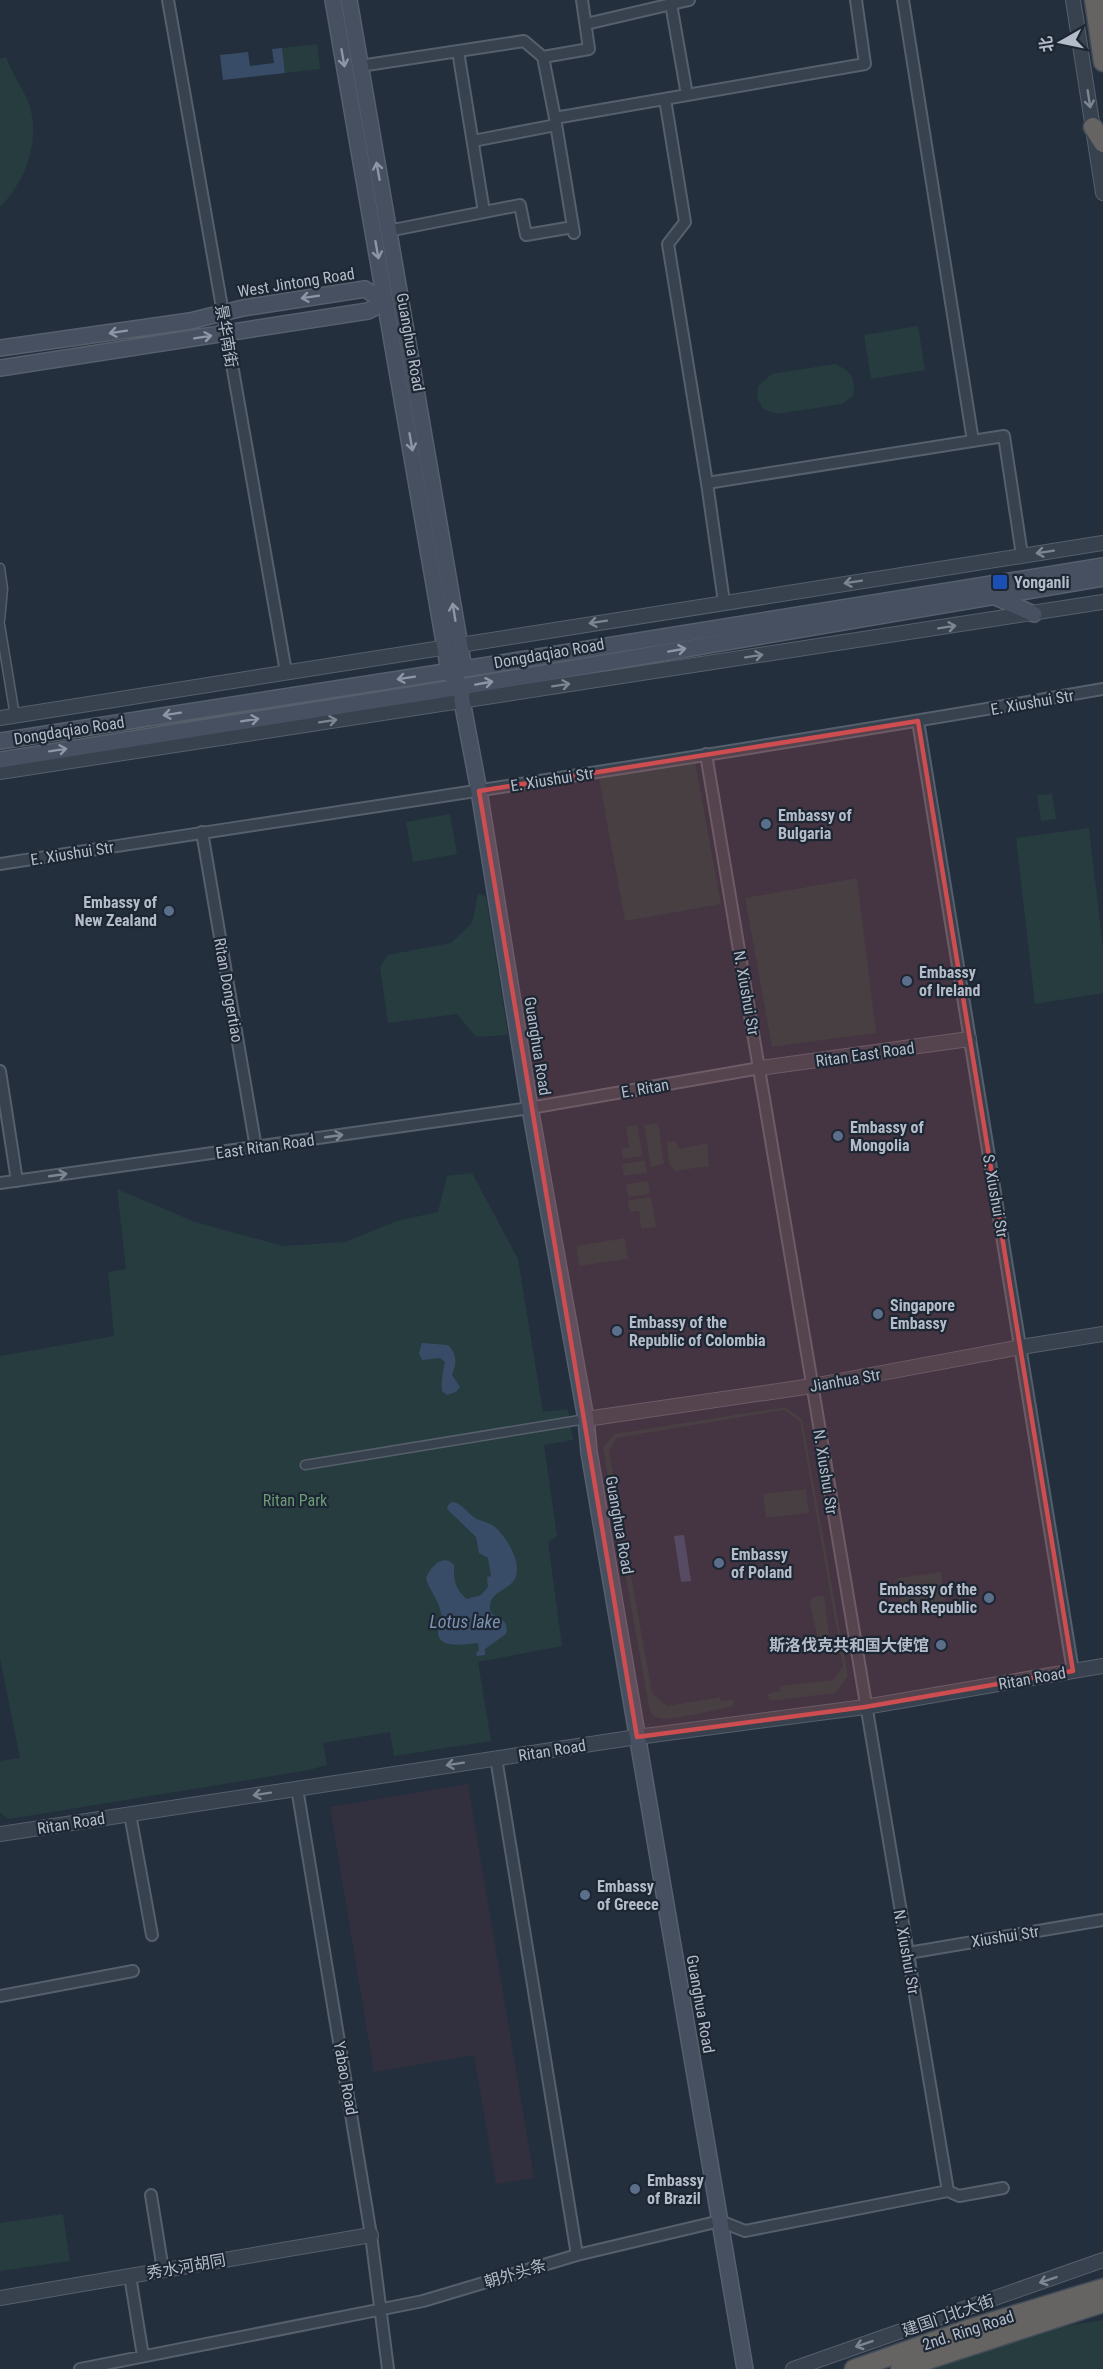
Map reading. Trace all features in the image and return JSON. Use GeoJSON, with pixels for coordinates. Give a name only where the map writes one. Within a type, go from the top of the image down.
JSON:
{"type":"FeatureCollection","features":[{"type":"Feature","properties":{"kind":"highway"},"geometry":{"type":"LineString","coordinates":[[1094,0],[1103,62]]}},
{"type":"Feature","properties":{"kind":"highway"},"geometry":{"type":"LineString","coordinates":[[1093,127],[1103,143]]}},
{"type":"Feature","properties":{"kind":"highway"},"geometry":{"type":"LineString","coordinates":[[1084,2294],[1103,2282]]}},
{"type":"Feature","properties":{"kind":"highway"},"geometry":{"type":"LineString","coordinates":[[1084,2294],[1103,2288]]}},
{"type":"Feature","properties":{"kind":"highway","name":"2nd. Ring Road"},"geometry":{"type":"LineString","coordinates":[[854,2369],[970,2328],[1084,2294]]}},
{"type":"Feature","properties":{"kind":"highway"},"geometry":{"type":"LineString","coordinates":[[900,2369],[1103,2303]]}},
{"type":"Feature","properties":{"kind":"highway"},"geometry":{"type":"LineString","coordinates":[[1069,2313],[1103,2310]]}},
{"type":"Feature","properties":{"kind":"main road","name":"Guanghua Road"},"geometry":{"type":"LineString","coordinates":[[333,0],[386,302],[479,791],[530,1108],[586,1419],[591,1463],[745,2369]]}},
{"type":"Feature","properties":{"kind":"main road","name":"Guanghua Road"},"geometry":{"type":"LineString","coordinates":[[349,0],[388,231],[452,645]]}},
{"type":"Feature","properties":{"kind":"main road","name":"West Jintong Road"},"geometry":{"type":"LineString","coordinates":[[0,348],[179,322],[364,289],[386,302]]}},
{"type":"Feature","properties":{"kind":"main road"},"geometry":{"type":"LineString","coordinates":[[0,368],[368,311],[386,302]]}},
{"type":"Feature","properties":{"kind":"main road","name":"Dongdaqiao Road"},"geometry":{"type":"LineString","coordinates":[[0,741],[1103,566]]}},
{"type":"Feature","properties":{"kind":"main road","name":"Dongdaqiao Road"},"geometry":{"type":"LineString","coordinates":[[0,760],[461,694],[993,596],[1103,578]]}},
{"type":"Feature","properties":{"kind":"main road"},"geometry":{"type":"LineString","coordinates":[[993,596],[1034,614]]}},
{"type":"Feature","properties":{"kind":"street","name":"景华南街"},"geometry":{"type":"LineString","coordinates":[[168,0],[286,672]]}},
{"type":"Feature","properties":{"kind":"street"},"geometry":{"type":"LineString","coordinates":[[543,57],[590,49],[582,0]]}},
{"type":"Feature","properties":{"kind":"street"},"geometry":{"type":"LineString","coordinates":[[586,24],[689,0]]}},
{"type":"Feature","properties":{"kind":"street"},"geometry":{"type":"LineString","coordinates":[[473,141],[665,99],[864,64],[856,0]]}},
{"type":"Feature","properties":{"kind":"street"},"geometry":{"type":"LineString","coordinates":[[903,0],[973,441]]}},
{"type":"Feature","properties":{"kind":"street"},"geometry":{"type":"LineString","coordinates":[[1073,0],[1103,192]]}},
{"type":"Feature","properties":{"kind":"street"},"geometry":{"type":"LineString","coordinates":[[671,4],[687,95]]}},
{"type":"Feature","properties":{"kind":"street"},"geometry":{"type":"LineString","coordinates":[[360,66],[524,41],[543,57],[573,230],[526,234],[520,205],[388,231]]}},
{"type":"Feature","properties":{"kind":"street"},"geometry":{"type":"LineString","coordinates":[[458,51],[484,212]]}},
{"type":"Feature","properties":{"kind":"street"},"geometry":{"type":"LineString","coordinates":[[665,99],[685,222],[668,244],[724,602]]}},
{"type":"Feature","properties":{"kind":"street"},"geometry":{"type":"LineString","coordinates":[[707,483],[1004,436],[1022,555]]}},
{"type":"Feature","properties":{"kind":"street"},"geometry":{"type":"LineString","coordinates":[[0,718],[1103,543]]}},
{"type":"Feature","properties":{"kind":"street"},"geometry":{"type":"LineString","coordinates":[[0,568],[3,589],[0,620]]}},
{"type":"Feature","properties":{"kind":"street"},"geometry":{"type":"LineString","coordinates":[[0,772],[461,694],[1034,614],[1103,602]]}},
{"type":"Feature","properties":{"kind":"street"},"geometry":{"type":"LineString","coordinates":[[0,626],[15,716]]}},
{"type":"Feature","properties":{"kind":"street","name":"E. Xiushui Str"},"geometry":{"type":"LineString","coordinates":[[0,864],[479,791],[950,716],[1103,689]]}},
{"type":"Feature","properties":{"kind":"street","name":"S. Xiushui Str"},"geometry":{"type":"LineString","coordinates":[[918,721],[1073,1671]]}},
{"type":"Feature","properties":{"kind":"street","name":"N. Xiushui Str"},"geometry":{"type":"LineString","coordinates":[[706,754],[948,2191]]}},
{"type":"Feature","properties":{"kind":"street","name":"Ritan Dongertiao"},"geometry":{"type":"LineString","coordinates":[[202,832],[256,1148]]}},
{"type":"Feature","properties":{"kind":"street","name":"Ritan East Road"},"geometry":{"type":"LineString","coordinates":[[760,1068],[969,1039]]}},
{"type":"Feature","properties":{"kind":"street","name":"E. Ritan"},"geometry":{"type":"LineString","coordinates":[[530,1108],[760,1068]]}},
{"type":"Feature","properties":{"kind":"street"},"geometry":{"type":"LineString","coordinates":[[0,1071],[17,1181]]}},
{"type":"Feature","properties":{"kind":"street","name":"East Ritan Road"},"geometry":{"type":"LineString","coordinates":[[0,1183],[530,1108]]}},
{"type":"Feature","properties":{"kind":"street","name":"Jianhua Str"},"geometry":{"type":"LineString","coordinates":[[586,1419],[812,1386],[1103,1334]]}},
{"type":"Feature","properties":{"kind":"street"},"geometry":{"type":"LineString","coordinates":[[304,1465],[586,1419]]}},
{"type":"Feature","properties":{"kind":"street","name":"Ritan Road"},"geometry":{"type":"LineString","coordinates":[[0,1834],[637,1737],[866,1707],[1103,1666]]}},
{"type":"Feature","properties":{"kind":"street"},"geometry":{"type":"LineString","coordinates":[[496,1758],[577,2255]]}},
{"type":"Feature","properties":{"kind":"street","name":"Yabao Road"},"geometry":{"type":"LineString","coordinates":[[297,1788],[371,2235],[388,2369]]}},
{"type":"Feature","properties":{"kind":"street"},"geometry":{"type":"LineString","coordinates":[[130,1814],[152,1935]]}},
{"type":"Feature","properties":{"kind":"street","name":"Xiushui Str"},"geometry":{"type":"LineString","coordinates":[[908,1953],[1103,1920]]}},
{"type":"Feature","properties":{"kind":"street"},"geometry":{"type":"LineString","coordinates":[[0,1996],[133,1971]]}},
{"type":"Feature","properties":{"kind":"street"},"geometry":{"type":"LineString","coordinates":[[720,2221],[745,2231],[948,2191],[959,2196],[1002,2188]]}},
{"type":"Feature","properties":{"kind":"street"},"geometry":{"type":"LineString","coordinates":[[151,2194],[163,2270]]}},
{"type":"Feature","properties":{"kind":"street","name":"朝外头条"},"geometry":{"type":"LineString","coordinates":[[80,2369],[423,2301],[577,2255],[720,2221]]}},
{"type":"Feature","properties":{"kind":"street","name":"秀水河胡同"},"geometry":{"type":"LineString","coordinates":[[0,2298],[371,2235]]}},
{"type":"Feature","properties":{"kind":"street","name":"建国门北大街"},"geometry":{"type":"LineString","coordinates":[[793,2369],[1103,2260]]}},
{"type":"Feature","properties":{"kind":"street"},"geometry":{"type":"LineString","coordinates":[[130,2276],[143,2356]]}},
{"type":"Feature","properties":{"kind":"highlighted area"},"geometry":{"type":"Polygon","coordinates":[[[918,721],[1073,1671],[865,1707],[637,1737],[479,791],[918,721]]]}},
{"type":"Feature","properties":{"kind":"shaded area"},"geometry":{"type":"Polygon","coordinates":[[[468,1784],[534,2178],[496,2184],[474,2055],[374,2072],[330,1807],[468,1784]]]}},
{"type":"Feature","properties":{"kind":"green space"},"geometry":{"type":"Polygon","coordinates":[[[317,44],[320,69],[285,73],[282,48],[317,44]]]}},
{"type":"Feature","properties":{"kind":"green space"},"geometry":{"type":"Polygon","coordinates":[[[6,57],[29,104],[33,131],[29,159],[24,172],[0,207],[0,59],[6,57]]]}},
{"type":"Feature","properties":{"kind":"green space"},"geometry":{"type":"Polygon","coordinates":[[[918,326],[925,370],[871,379],[864,335],[918,326]]]}},
{"type":"Feature","properties":{"kind":"green space"},"geometry":{"type":"Polygon","coordinates":[[[835,364],[852,376],[854,385],[853,396],[842,404],[777,414],[763,409],[757,398],[758,386],[772,374],[835,364]]]}},
{"type":"Feature","properties":{"kind":"green space"},"geometry":{"type":"Polygon","coordinates":[[[695,761],[721,904],[625,921],[599,779],[695,761]]]}},
{"type":"Feature","properties":{"kind":"green space"},"geometry":{"type":"Polygon","coordinates":[[[1052,794],[1056,819],[1041,821],[1037,795],[1052,794]]]}},
{"type":"Feature","properties":{"kind":"green space"},"geometry":{"type":"Polygon","coordinates":[[[450,814],[457,854],[413,862],[406,822],[450,814]]]}},
{"type":"Feature","properties":{"kind":"green space"},"geometry":{"type":"Polygon","coordinates":[[[1089,828],[1103,949],[1103,993],[1035,1004],[1016,838],[1089,828]]]}},
{"type":"Feature","properties":{"kind":"green space"},"geometry":{"type":"Polygon","coordinates":[[[857,878],[876,1033],[772,1047],[745,898],[857,878]]]}},
{"type":"Feature","properties":{"kind":"green space"},"geometry":{"type":"Polygon","coordinates":[[[478,894],[486,896],[508,1035],[476,1037],[457,1014],[388,1023],[380,967],[388,955],[451,943],[472,923],[478,894]]]}},
{"type":"Feature","properties":{"kind":"green space"},"geometry":{"type":"Polygon","coordinates":[[[658,1123],[664,1164],[651,1167],[644,1125],[658,1123]]]}},
{"type":"Feature","properties":{"kind":"green space"},"geometry":{"type":"Polygon","coordinates":[[[637,1125],[643,1156],[623,1159],[621,1149],[629,1147],[626,1127],[637,1125]]]}},
{"type":"Feature","properties":{"kind":"green space"},"geometry":{"type":"Polygon","coordinates":[[[675,1141],[679,1149],[707,1143],[709,1166],[675,1171],[670,1165],[666,1142],[675,1141]]]}},
{"type":"Feature","properties":{"kind":"green space"},"geometry":{"type":"Polygon","coordinates":[[[645,1160],[647,1173],[624,1176],[622,1164],[645,1160]]]}},
{"type":"Feature","properties":{"kind":"green space","name":"Ritan Park"},"geometry":{"type":"Polygon","coordinates":[[[472,1173],[518,1259],[543,1412],[568,1409],[573,1440],[544,1445],[557,1536],[548,1542],[562,1646],[478,1662],[491,1741],[394,1756],[390,1732],[323,1743],[327,1765],[309,1770],[9,1819],[0,1813],[0,1761],[20,1758],[0,1658],[0,1356],[114,1336],[108,1272],[126,1269],[117,1189],[195,1222],[283,1246],[345,1242],[397,1221],[438,1212],[447,1176],[472,1173]]]}},
{"type":"Feature","properties":{"kind":"green space"},"geometry":{"type":"Polygon","coordinates":[[[648,1181],[650,1194],[628,1197],[626,1184],[648,1181]]]}},
{"type":"Feature","properties":{"kind":"green space"},"geometry":{"type":"Polygon","coordinates":[[[651,1197],[656,1227],[641,1229],[639,1211],[630,1212],[628,1200],[651,1197]]]}},
{"type":"Feature","properties":{"kind":"green space"},"geometry":{"type":"Polygon","coordinates":[[[625,1238],[628,1259],[579,1266],[576,1246],[625,1238]]]}},
{"type":"Feature","properties":{"kind":"green space"},"geometry":{"type":"Polygon","coordinates":[[[785,1407],[802,1419],[848,1676],[835,1693],[770,1701],[767,1694],[781,1691],[780,1686],[833,1680],[843,1666],[800,1421],[784,1410],[617,1438],[609,1451],[652,1693],[667,1706],[720,1697],[721,1701],[733,1699],[734,1706],[682,1717],[663,1719],[655,1717],[649,1707],[603,1448],[614,1434],[785,1407]]]}},
{"type":"Feature","properties":{"kind":"green space"},"geometry":{"type":"Polygon","coordinates":[[[806,1489],[809,1513],[766,1518],[763,1494],[806,1489]]]}},
{"type":"Feature","properties":{"kind":"green space"},"geometry":{"type":"Polygon","coordinates":[[[941,1572],[945,1601],[901,1608],[897,1578],[941,1572]]]}},
{"type":"Feature","properties":{"kind":"green space"},"geometry":{"type":"Polygon","coordinates":[[[824,1596],[829,1634],[825,1639],[818,1640],[810,1603],[812,1598],[824,1596]]]}},
{"type":"Feature","properties":{"kind":"green space"},"geometry":{"type":"Polygon","coordinates":[[[63,2214],[70,2261],[0,2271],[0,2223],[63,2214]]]}},
{"type":"Feature","properties":{"kind":"green space"},"geometry":{"type":"Polygon","coordinates":[[[1103,2320],[1103,2369],[929,2369],[1054,2328],[1103,2320]]]}},
{"type":"Feature","properties":{"kind":"water"},"geometry":{"type":"Polygon","coordinates":[[[282,48],[285,73],[223,80],[220,55],[248,52],[250,66],[274,63],[272,49],[282,48]]]}},
{"type":"Feature","properties":{"kind":"water"},"geometry":{"type":"Polygon","coordinates":[[[422,1343],[448,1345],[451,1348],[455,1359],[452,1375],[460,1387],[456,1392],[447,1395],[442,1391],[445,1362],[440,1358],[422,1360],[419,1353],[422,1343]]]}},
{"type":"Feature","properties":{"kind":"water","name":"Lotus lake"},"geometry":{"type":"Polygon","coordinates":[[[452,1502],[461,1505],[476,1519],[495,1527],[508,1543],[516,1563],[514,1581],[494,1597],[490,1606],[493,1614],[505,1623],[506,1634],[485,1649],[485,1655],[477,1656],[478,1643],[460,1645],[442,1641],[438,1631],[441,1613],[426,1578],[434,1565],[446,1560],[454,1565],[456,1584],[467,1599],[481,1595],[488,1587],[487,1577],[491,1576],[488,1558],[479,1553],[476,1537],[447,1509],[452,1502]]]}},
{"type":"Feature","properties":{"kind":"water"},"geometry":{"type":"Polygon","coordinates":[[[684,1535],[691,1581],[681,1582],[674,1536],[684,1535]]]}},
{"type":"Feature","properties":{"kind":"place","name":"Yonganli"},"geometry":{"type":"Point","coordinates":[1000,582]}},
{"type":"Feature","properties":{"kind":"place","name":"Embassy of Bulgaria"},"geometry":{"type":"Point","coordinates":[766,824]}},
{"type":"Feature","properties":{"kind":"place","name":"Embassy of New Zealand"},"geometry":{"type":"Point","coordinates":[169,911]}},
{"type":"Feature","properties":{"kind":"place","name":"Embassy of Ireland"},"geometry":{"type":"Point","coordinates":[907,981]}},
{"type":"Feature","properties":{"kind":"place","name":"Embassy of Mongolia"},"geometry":{"type":"Point","coordinates":[838,1136]}},
{"type":"Feature","properties":{"kind":"place","name":"Singapore Embassy"},"geometry":{"type":"Point","coordinates":[878,1314]}},
{"type":"Feature","properties":{"kind":"place","name":"Embassy of the Republic of Colombia"},"geometry":{"type":"Point","coordinates":[617,1331]}},
{"type":"Feature","properties":{"kind":"place","name":"Embassy of Poland"},"geometry":{"type":"Point","coordinates":[719,1563]}},
{"type":"Feature","properties":{"kind":"place","name":"Embassy of the Czech Republic"},"geometry":{"type":"Point","coordinates":[989,1598]}},
{"type":"Feature","properties":{"kind":"place","name":"斯洛伐克共和国大使馆"},"geometry":{"type":"Point","coordinates":[941,1645]}},
{"type":"Feature","properties":{"kind":"place","name":"Embassy of Greece"},"geometry":{"type":"Point","coordinates":[585,1895]}},
{"type":"Feature","properties":{"kind":"place","name":"Embassy of Brazil"},"geometry":{"type":"Point","coordinates":[635,2189]}}]}
